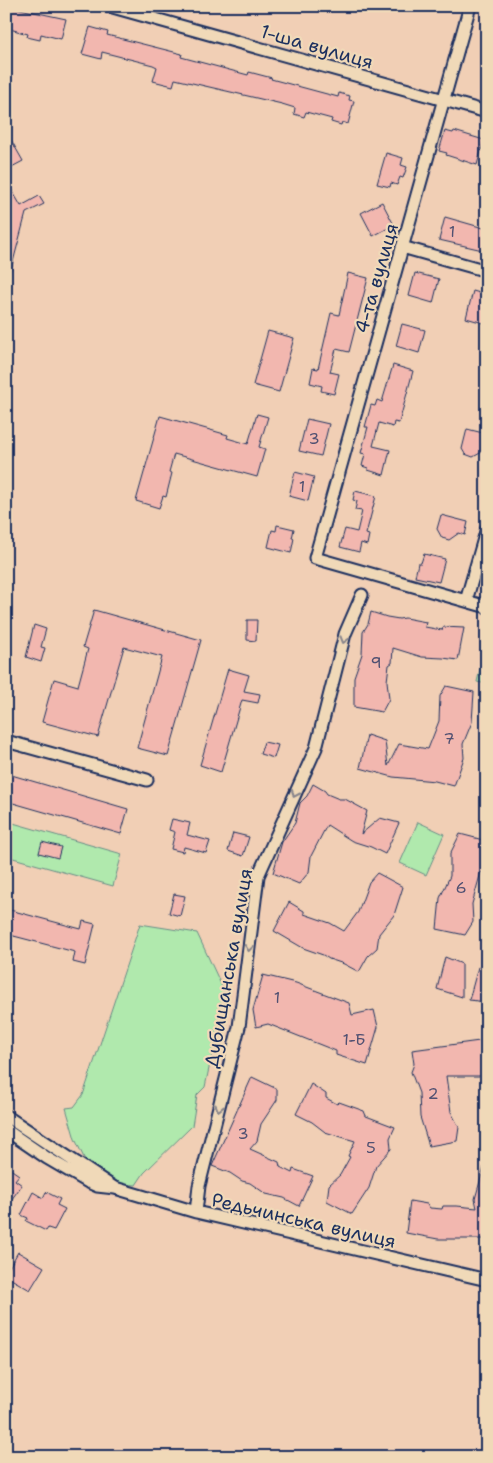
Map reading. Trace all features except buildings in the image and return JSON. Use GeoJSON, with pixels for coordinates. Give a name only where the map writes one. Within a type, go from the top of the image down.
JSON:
{"type":"FeatureCollection","features":[{"type":"Feature","properties":{"kind":"street","name":"1-ша вулиця"},"geometry":{"type":"LineString","coordinates":[[109,6],[487,112]]}},
{"type":"Feature","properties":{"kind":"street","name":"4-та вулиця"},"geometry":{"type":"LineString","coordinates":[[466,601],[315,558],[470,6]]}},
{"type":"Feature","properties":{"kind":"street"},"geometry":{"type":"LineString","coordinates":[[402,248],[487,272]]}},
{"type":"Feature","properties":{"kind":"street"},"geometry":{"type":"LineString","coordinates":[[487,528],[466,601],[487,607]]}},
{"type":"Feature","properties":{"kind":"street","name":"Дубищанська вулиця"},"geometry":{"type":"LineString","coordinates":[[196,1212],[199,1186],[239,1027],[258,876],[316,748],[345,634],[362,595]]}},
{"type":"Feature","properties":{"kind":"street"},"geometry":{"type":"LineString","coordinates":[[6,741],[147,780]]}},
{"type":"Feature","properties":{"kind":"street","name":"Редьчинська вулиця"},"geometry":{"type":"LineString","coordinates":[[6,1116],[115,1188]]}},
{"type":"Feature","properties":{"kind":"street","name":"Редьчинська вулиця"},"geometry":{"type":"LineString","coordinates":[[6,1130],[97,1186],[115,1188],[196,1212],[487,1280]]}},
{"type":"Feature","properties":{"kind":"green space"},"geometry":{"type":"Polygon","coordinates":[[[487,638],[487,684],[477,682],[487,638]]]}},
{"type":"Feature","properties":{"kind":"green space"},"geometry":{"type":"Polygon","coordinates":[[[6,821],[122,854],[113,886],[6,856],[6,821]]]}},
{"type":"Feature","properties":{"kind":"green space"},"geometry":{"type":"Polygon","coordinates":[[[418,822],[444,834],[426,875],[400,863],[418,822]]]}},
{"type":"Feature","properties":{"kind":"green space"},"geometry":{"type":"Polygon","coordinates":[[[140,924],[197,933],[225,993],[205,1087],[197,1095],[192,1126],[144,1173],[136,1185],[121,1184],[85,1160],[75,1139],[66,1108],[74,1107],[83,1095],[140,924]]]}}]}
